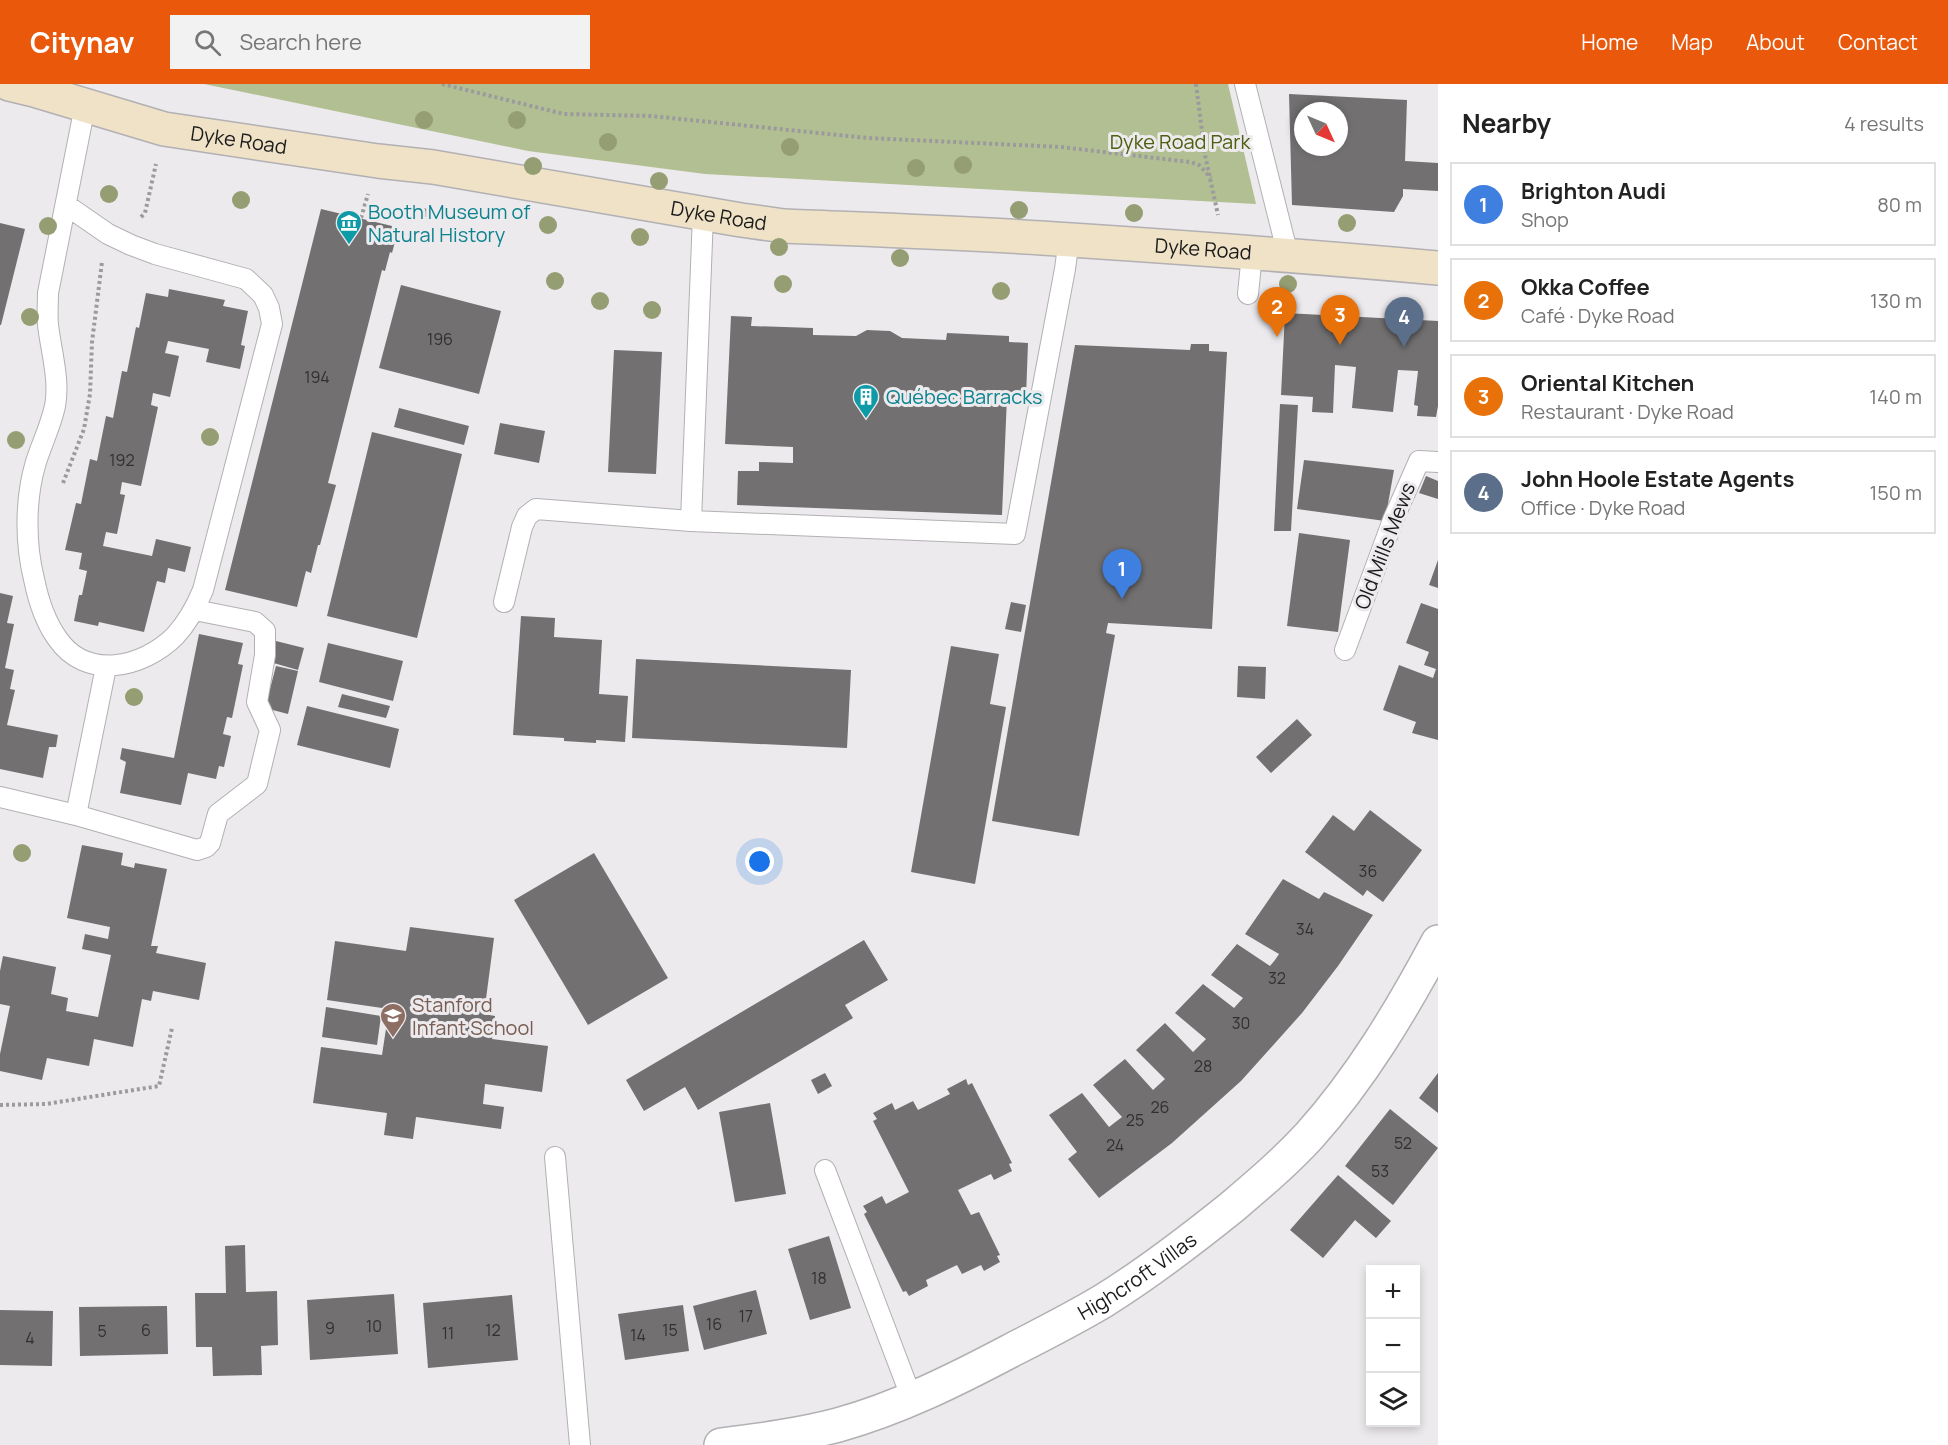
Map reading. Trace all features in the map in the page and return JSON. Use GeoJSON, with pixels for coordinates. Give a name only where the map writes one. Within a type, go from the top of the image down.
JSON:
{"type":"FeatureCollection","features":[{"type":"Feature","properties":{"kind":"street","name":"Dyke Road"},"geometry":{"type":"LineString","coordinates":[[9,84],[164,129],[433,167],[703,215],[784,226],[1069,239],[1438,268]]}},
{"type":"Feature","properties":{"kind":"street","name":"Highcroft Villas"},"geometry":{"type":"LineString","coordinates":[[721,1445],[763,1440],[838,1425],[912,1400],[968,1374],[1103,1301],[1157,1264],[1266,1179],[1337,1102],[1383,1038],[1438,942]]}},
{"type":"Feature","properties":{"kind":"lane"},"geometry":{"type":"LineString","coordinates":[[1245,84],[1288,255]]}},
{"type":"Feature","properties":{"kind":"lane"},"geometry":{"type":"LineString","coordinates":[[66,204],[118,238],[155,254],[246,279],[263,296],[271,315],[272,324],[204,590],[195,609],[175,636],[157,651],[122,666],[105,667],[84,661],[57,639],[40,603],[29,555],[28,507],[35,465],[55,405],[55,367],[48,322],[48,293],[85,106]]}},
{"type":"Feature","properties":{"kind":"lane"},"geometry":{"type":"LineString","coordinates":[[691,521],[703,215]]}},
{"type":"Feature","properties":{"kind":"lane"},"geometry":{"type":"LineString","coordinates":[[504,602],[522,527],[527,516],[536,509],[691,521],[1015,534],[1069,239]]}},
{"type":"Feature","properties":{"kind":"lane"},"geometry":{"type":"LineString","coordinates":[[1237,253],[1248,294]]}},
{"type":"Feature","properties":{"kind":"lane","name":"Old Mills Mews"},"geometry":{"type":"LineString","coordinates":[[1346,650],[1393,520],[1419,461],[1438,462]]}},
{"type":"Feature","properties":{"kind":"lane"},"geometry":{"type":"LineString","coordinates":[[0,797],[76,815],[197,850],[206,847],[210,843],[218,814],[257,783],[270,730],[257,702],[265,655],[265,631],[255,622],[195,609]]}},
{"type":"Feature","properties":{"kind":"lane"},"geometry":{"type":"LineString","coordinates":[[76,815],[105,667]]}},
{"type":"Feature","properties":{"kind":"lane"},"geometry":{"type":"LineString","coordinates":[[555,1157],[580,1445]]}},
{"type":"Feature","properties":{"kind":"lane"},"geometry":{"type":"LineString","coordinates":[[825,1170],[912,1400]]}},
{"type":"Feature","properties":{"kind":"path"},"geometry":{"type":"LineString","coordinates":[[442,84],[564,114],[651,116],[868,138],[1061,147],[1190,162],[1199,165],[1211,178]]}},
{"type":"Feature","properties":{"kind":"path"},"geometry":{"type":"LineString","coordinates":[[1196,84],[1206,155],[1218,210],[1237,253]]}},
{"type":"Feature","properties":{"kind":"path"},"geometry":{"type":"LineString","coordinates":[[59,491],[84,429],[90,394],[92,342],[103,252],[145,213],[164,129]]}},
{"type":"Feature","properties":{"kind":"path"},"geometry":{"type":"LineString","coordinates":[[0,1105],[46,1104],[159,1086],[172,1028]]}},
{"type":"Feature","properties":{"kind":"green space","name":"Dyke Road Park"},"geometry":{"type":"Polygon","coordinates":[[[204,84],[1228,84],[1256,204],[705,174],[528,151],[204,84]]]}},
{"type":"Feature","properties":{"kind":"building"},"geometry":{"type":"Polygon","coordinates":[[[1289,94],[1407,100],[1405,161],[1438,163],[1438,191],[1403,189],[1403,196],[1394,212],[1292,205],[1289,94]]]}},
{"type":"Feature","properties":{"kind":"building"},"geometry":{"type":"Polygon","coordinates":[[[422,208],[445,212],[444,220],[421,216],[422,208]]]}},
{"type":"Feature","properties":{"kind":"building"},"geometry":{"type":"Polygon","coordinates":[[[321,209],[392,226],[390,237],[396,238],[385,271],[382,270],[328,483],[336,485],[320,545],[318,545],[311,573],[306,571],[297,607],[225,590],[321,209]]]}},
{"type":"Feature","properties":{"kind":"building"},"geometry":{"type":"Polygon","coordinates":[[[0,223],[25,229],[1,325],[0,325],[0,223]]]}},
{"type":"Feature","properties":{"kind":"building"},"geometry":{"type":"Polygon","coordinates":[[[401,285],[501,311],[479,394],[379,368],[401,285]]]}},
{"type":"Feature","properties":{"kind":"building"},"geometry":{"type":"Polygon","coordinates":[[[169,289],[225,300],[223,306],[248,311],[241,345],[245,346],[240,369],[206,362],[209,349],[168,341],[165,353],[179,356],[170,397],[153,393],[151,405],[158,407],[141,486],[122,482],[120,494],[125,495],[117,534],[106,532],[103,546],[152,556],[156,539],[191,547],[185,572],[168,568],[165,583],[157,581],[144,632],[99,622],[98,626],[74,621],[87,571],[79,569],[82,553],[65,550],[76,503],[81,504],[90,459],[97,461],[106,416],[113,418],[122,371],[127,372],[146,293],[168,297],[169,289]]]}},
{"type":"Feature","properties":{"kind":"building"},"geometry":{"type":"Polygon","coordinates":[[[1285,313],[1438,321],[1436,417],[1417,416],[1418,406],[1414,405],[1418,371],[1398,370],[1393,412],[1352,408],[1356,367],[1335,365],[1333,413],[1312,412],[1313,397],[1281,395],[1285,313]]]}},
{"type":"Feature","properties":{"kind":"building","name":"Québec Barracks"},"geometry":{"type":"Polygon","coordinates":[[[731,316],[752,317],[751,326],[813,328],[813,335],[856,336],[867,330],[890,331],[902,338],[946,340],[947,333],[1009,336],[1009,342],[1028,343],[1026,397],[1007,397],[1002,515],[737,505],[738,471],[759,471],[759,462],[793,463],[793,447],[725,444],[731,316]]]}},
{"type":"Feature","properties":{"kind":"building"},"geometry":{"type":"Polygon","coordinates":[[[1191,344],[1209,344],[1209,351],[1227,352],[1212,629],[1108,623],[1106,633],[1115,635],[1079,836],[992,821],[1075,345],[1190,350],[1191,344]]]}},
{"type":"Feature","properties":{"kind":"building"},"geometry":{"type":"Polygon","coordinates":[[[614,350],[662,352],[656,474],[608,472],[614,350]]]}},
{"type":"Feature","properties":{"kind":"building"},"geometry":{"type":"Polygon","coordinates":[[[1280,404],[1298,405],[1291,531],[1274,531],[1280,404]]]}},
{"type":"Feature","properties":{"kind":"building"},"geometry":{"type":"Polygon","coordinates":[[[399,408],[469,426],[464,445],[394,427],[399,408]]]}},
{"type":"Feature","properties":{"kind":"building"},"geometry":{"type":"Polygon","coordinates":[[[500,423],[545,431],[539,463],[494,454],[500,423]]]}},
{"type":"Feature","properties":{"kind":"building"},"geometry":{"type":"Polygon","coordinates":[[[372,432],[462,454],[417,638],[327,616],[372,432]]]}},
{"type":"Feature","properties":{"kind":"building"},"geometry":{"type":"Polygon","coordinates":[[[1304,460],[1394,470],[1385,521],[1297,509],[1304,460]]]}},
{"type":"Feature","properties":{"kind":"building"},"geometry":{"type":"Polygon","coordinates":[[[1426,476],[1438,481],[1438,499],[1419,493],[1426,476]]]}},
{"type":"Feature","properties":{"kind":"building"},"geometry":{"type":"Polygon","coordinates":[[[1299,533],[1350,540],[1338,632],[1287,626],[1299,533]]]}},
{"type":"Feature","properties":{"kind":"building"},"geometry":{"type":"Polygon","coordinates":[[[1438,560],[1438,588],[1429,585],[1438,560]]]}},
{"type":"Feature","properties":{"kind":"building"},"geometry":{"type":"Polygon","coordinates":[[[0,593],[13,596],[7,623],[14,624],[5,668],[14,670],[10,689],[15,690],[7,725],[58,735],[56,747],[49,747],[43,778],[0,769],[0,593]]]}},
{"type":"Feature","properties":{"kind":"building"},"geometry":{"type":"Polygon","coordinates":[[[1011,602],[1026,605],[1021,632],[1005,629],[1011,602]]]}},
{"type":"Feature","properties":{"kind":"building"},"geometry":{"type":"Polygon","coordinates":[[[1421,603],[1438,609],[1438,740],[1412,733],[1416,722],[1383,710],[1399,665],[1433,678],[1436,669],[1424,665],[1429,652],[1406,643],[1421,603]]]}},
{"type":"Feature","properties":{"kind":"building"},"geometry":{"type":"Polygon","coordinates":[[[521,616],[555,618],[554,637],[602,640],[599,694],[628,696],[625,742],[564,741],[564,738],[513,735],[521,616]]]}},
{"type":"Feature","properties":{"kind":"building"},"geometry":{"type":"Polygon","coordinates":[[[199,634],[243,643],[238,664],[243,665],[232,718],[227,717],[223,734],[231,736],[224,767],[219,766],[216,779],[188,773],[181,805],[120,793],[126,762],[120,759],[122,748],[174,758],[199,634]]]}},
{"type":"Feature","properties":{"kind":"building"},"geometry":{"type":"Polygon","coordinates":[[[276,641],[304,648],[298,670],[270,662],[276,641]]]}},
{"type":"Feature","properties":{"kind":"building"},"geometry":{"type":"Polygon","coordinates":[[[328,643],[403,661],[393,701],[319,682],[328,643]]]}},
{"type":"Feature","properties":{"kind":"building"},"geometry":{"type":"Polygon","coordinates":[[[951,646],[999,654],[990,704],[1006,707],[975,884],[911,872],[951,646]]]}},
{"type":"Feature","properties":{"kind":"building"},"geometry":{"type":"Polygon","coordinates":[[[636,659],[851,670],[847,748],[632,738],[636,659]]]}},
{"type":"Feature","properties":{"kind":"building"},"geometry":{"type":"Polygon","coordinates":[[[276,666],[298,671],[288,714],[265,708],[276,666]]]}},
{"type":"Feature","properties":{"kind":"building"},"geometry":{"type":"Polygon","coordinates":[[[1238,666],[1266,667],[1265,699],[1237,697],[1238,666]]]}},
{"type":"Feature","properties":{"kind":"building"},"geometry":{"type":"Polygon","coordinates":[[[342,694],[390,706],[386,718],[338,707],[342,694]]]}},
{"type":"Feature","properties":{"kind":"building"},"geometry":{"type":"Polygon","coordinates":[[[307,706],[399,729],[390,768],[297,745],[307,706]]]}},
{"type":"Feature","properties":{"kind":"building"},"geometry":{"type":"Polygon","coordinates":[[[1297,719],[1312,735],[1271,773],[1256,757],[1297,719]]]}},
{"type":"Feature","properties":{"kind":"building"},"geometry":{"type":"Polygon","coordinates":[[[1370,810],[1422,850],[1383,902],[1367,890],[1363,896],[1305,852],[1333,815],[1354,831],[1370,810]]]}},
{"type":"Feature","properties":{"kind":"building"},"geometry":{"type":"Polygon","coordinates":[[[82,845],[123,853],[121,865],[134,868],[135,863],[167,869],[151,946],[158,946],[156,953],[206,963],[199,1000],[153,991],[151,1001],[142,999],[133,1047],[94,1039],[89,1066],[47,1058],[42,1080],[0,1071],[0,1054],[10,1006],[0,1004],[0,971],[3,956],[56,967],[51,994],[68,998],[66,1011],[98,1017],[111,955],[82,949],[85,934],[108,939],[110,927],[67,918],[82,845]]]}},
{"type":"Feature","properties":{"kind":"building"},"geometry":{"type":"Polygon","coordinates":[[[594,853],[668,978],[588,1025],[514,900],[594,853]]]}},
{"type":"Feature","properties":{"kind":"building"},"geometry":{"type":"Polygon","coordinates":[[[1283,879],[1319,899],[1324,892],[1373,915],[1302,1013],[1241,1081],[1172,1143],[1099,1198],[1068,1159],[1077,1152],[1049,1115],[1082,1093],[1109,1127],[1122,1117],[1093,1085],[1125,1059],[1153,1090],[1165,1079],[1136,1050],[1165,1023],[1193,1052],[1206,1039],[1175,1013],[1203,984],[1234,1008],[1243,998],[1211,975],[1237,944],[1270,966],[1275,960],[1279,954],[1245,934],[1283,879]]]}},
{"type":"Feature","properties":{"kind":"building"},"geometry":{"type":"Polygon","coordinates":[[[410,927],[494,938],[484,1014],[495,1016],[492,1039],[548,1046],[542,1092],[485,1084],[483,1104],[504,1107],[501,1129],[416,1117],[413,1139],[384,1135],[387,1113],[313,1103],[321,1047],[382,1055],[389,1009],[327,1000],[335,941],[406,951],[410,927]]]}},
{"type":"Feature","properties":{"kind":"building"},"geometry":{"type":"Polygon","coordinates":[[[864,940],[888,980],[845,1005],[853,1018],[698,1110],[685,1087],[644,1111],[626,1080],[864,940]]]}},
{"type":"Feature","properties":{"kind":"building"},"geometry":{"type":"Polygon","coordinates":[[[326,1007],[381,1016],[377,1045],[322,1037],[326,1007]]]}},
{"type":"Feature","properties":{"kind":"building"},"geometry":{"type":"Polygon","coordinates":[[[825,1073],[832,1086],[818,1094],[811,1080],[825,1073]]]}},
{"type":"Feature","properties":{"kind":"building"},"geometry":{"type":"Polygon","coordinates":[[[1438,1073],[1438,1113],[1419,1098],[1438,1073]]]}},
{"type":"Feature","properties":{"kind":"building"},"geometry":{"type":"Polygon","coordinates":[[[966,1079],[968,1085],[972,1083],[1012,1163],[1009,1164],[1012,1171],[994,1180],[991,1174],[958,1190],[971,1215],[979,1212],[1000,1255],[997,1256],[1000,1262],[984,1271],[981,1265],[962,1274],[957,1265],[926,1280],[928,1286],[909,1296],[906,1291],[903,1292],[864,1214],[867,1212],[863,1206],[882,1196],[886,1204],[909,1192],[873,1121],[877,1119],[873,1113],[892,1103],[895,1110],[913,1101],[918,1110],[950,1094],[947,1089],[966,1079]]]}},
{"type":"Feature","properties":{"kind":"building"},"geometry":{"type":"Polygon","coordinates":[[[770,1103],[786,1194],[735,1202],[719,1112],[770,1103]]]}},
{"type":"Feature","properties":{"kind":"building"},"geometry":{"type":"Polygon","coordinates":[[[1390,1109],[1438,1148],[1393,1205],[1345,1166],[1390,1109]]]}},
{"type":"Feature","properties":{"kind":"building"},"geometry":{"type":"Polygon","coordinates":[[[1338,1175],[1391,1221],[1376,1238],[1355,1220],[1323,1258],[1290,1230],[1338,1175]]]}},
{"type":"Feature","properties":{"kind":"building"},"geometry":{"type":"Polygon","coordinates":[[[829,1236],[851,1308],[810,1320],[788,1249],[829,1236]]]}},
{"type":"Feature","properties":{"kind":"building"},"geometry":{"type":"Polygon","coordinates":[[[245,1245],[246,1292],[277,1291],[278,1345],[261,1346],[262,1375],[213,1376],[212,1347],[196,1347],[195,1293],[226,1293],[225,1246],[245,1245]]]}},
{"type":"Feature","properties":{"kind":"building"},"geometry":{"type":"Polygon","coordinates":[[[756,1290],[767,1334],[704,1350],[693,1306],[756,1290]]]}},
{"type":"Feature","properties":{"kind":"building"},"geometry":{"type":"Polygon","coordinates":[[[394,1294],[398,1354],[310,1360],[307,1300],[394,1294]]]}},
{"type":"Feature","properties":{"kind":"building"},"geometry":{"type":"Polygon","coordinates":[[[512,1295],[518,1360],[428,1368],[423,1303],[512,1295]]]}},
{"type":"Feature","properties":{"kind":"building"},"geometry":{"type":"Polygon","coordinates":[[[683,1305],[689,1351],[625,1360],[618,1314],[683,1305]]]}},
{"type":"Feature","properties":{"kind":"building"},"geometry":{"type":"Polygon","coordinates":[[[167,1306],[168,1354],[80,1356],[79,1307],[167,1306]]]}},
{"type":"Feature","properties":{"kind":"building"},"geometry":{"type":"Polygon","coordinates":[[[0,1310],[53,1311],[52,1366],[0,1365],[0,1310]]]}},
{"type":"Feature","properties":{"kind":"place","name":"Booth Museum of Natural History"},"geometry":{"type":"Point","coordinates":[349,246]}},
{"type":"Feature","properties":{"kind":"place","name":"Okka Coffee"},"geometry":{"type":"Point","coordinates":[1277,337]}},
{"type":"Feature","properties":{"kind":"place","name":"Oriental Kitchen"},"geometry":{"type":"Point","coordinates":[1340,345]}},
{"type":"Feature","properties":{"kind":"place","name":"John Hoole Estate Agents"},"geometry":{"type":"Point","coordinates":[1404,347]}},
{"type":"Feature","properties":{"kind":"place","name":"Québec Barracks"},"geometry":{"type":"Point","coordinates":[866,420]}},
{"type":"Feature","properties":{"kind":"place","name":"Brighton Audi"},"geometry":{"type":"Point","coordinates":[1122,599]}},
{"type":"Feature","properties":{"kind":"place","name":"Stanford Infant School"},"geometry":{"type":"Point","coordinates":[393,1039]}}]}
